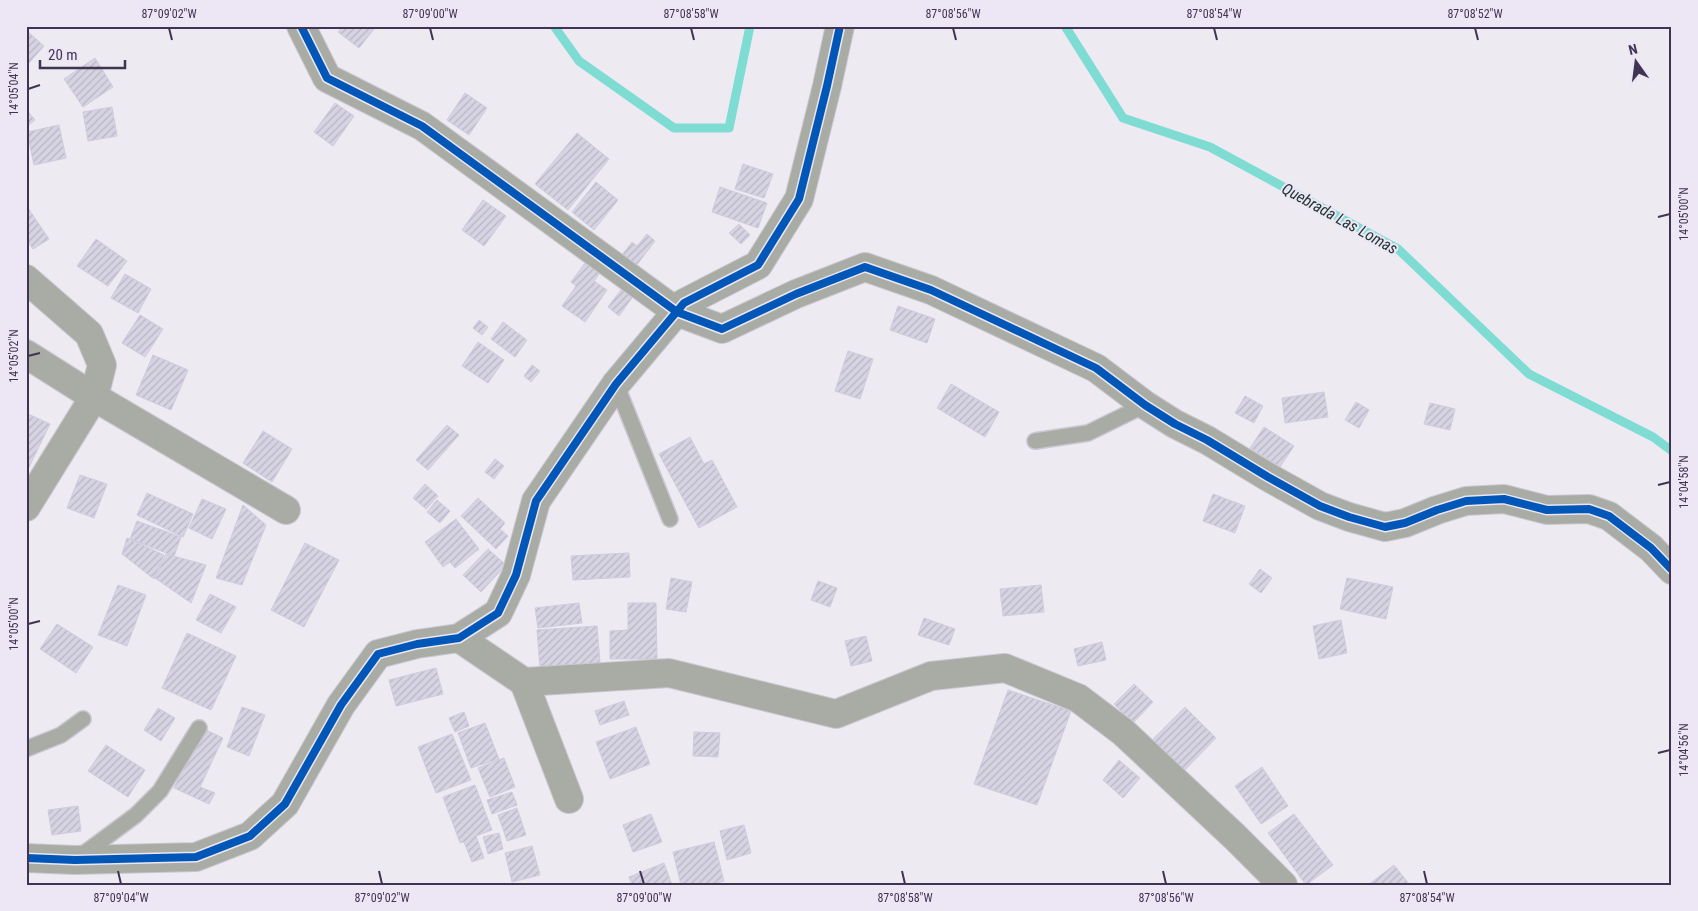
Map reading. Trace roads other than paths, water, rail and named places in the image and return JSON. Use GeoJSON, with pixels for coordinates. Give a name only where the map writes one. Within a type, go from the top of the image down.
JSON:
{"type":"FeatureCollection","features":[{"type":"Feature","properties":{"kind":"street"},"geometry":{"type":"LineString","coordinates":[[301,26],[327,78],[422,126],[677,312],[722,330],[796,294],[865,267],[931,290],[1096,368],[1145,405],[1175,424],[1208,440],[1320,506],[1348,517],[1385,527],[1404,523],[1466,501],[1504,499],[1547,510],[1589,509],[1609,516],[1651,548],[1672,570]]}},
{"type":"Feature","properties":{"kind":"street"},"geometry":{"type":"LineString","coordinates":[[26,858],[75,860],[196,857],[250,836],[284,804],[341,704],[378,654],[417,644],[459,638],[498,613],[516,575],[536,501],[616,384],[684,303],[758,265],[799,199],[840,26]]}},
{"type":"Feature","properties":{"kind":"street"},"geometry":{"type":"LineString","coordinates":[[26,279],[89,334],[102,364],[94,396],[27,502]]}},
{"type":"Feature","properties":{"kind":"street"},"geometry":{"type":"LineString","coordinates":[[26,354],[286,510]]}},
{"type":"Feature","properties":{"kind":"street"},"geometry":{"type":"LineString","coordinates":[[459,638],[524,682],[569,799]]}},
{"type":"Feature","properties":{"kind":"street"},"geometry":{"type":"LineString","coordinates":[[524,682],[669,673],[836,714],[930,676],[1005,668],[1078,698],[1123,732],[1235,837],[1282,885]]}},
{"type":"Feature","properties":{"kind":"lane"},"geometry":{"type":"LineString","coordinates":[[616,384],[670,519]]}},
{"type":"Feature","properties":{"kind":"lane"},"geometry":{"type":"LineString","coordinates":[[1036,441],[1088,432],[1145,405]]}},
{"type":"Feature","properties":{"kind":"lane"},"geometry":{"type":"LineString","coordinates":[[26,749],[60,735],[83,719]]}},
{"type":"Feature","properties":{"kind":"lane"},"geometry":{"type":"LineString","coordinates":[[75,860],[136,815],[160,791],[199,728]]}},
{"type":"Feature","properties":{"kind":"waterway","name":"Quebrada Las Lomas"},"geometry":{"type":"LineString","coordinates":[[554,26],[579,61],[674,128],[729,128],[750,26]]}},
{"type":"Feature","properties":{"kind":"waterway","name":"Quebrada Las Lomas"},"geometry":{"type":"LineString","coordinates":[[1065,26],[1123,118],[1210,147],[1398,249],[1529,374],[1653,437],[1672,451]]}}]}
